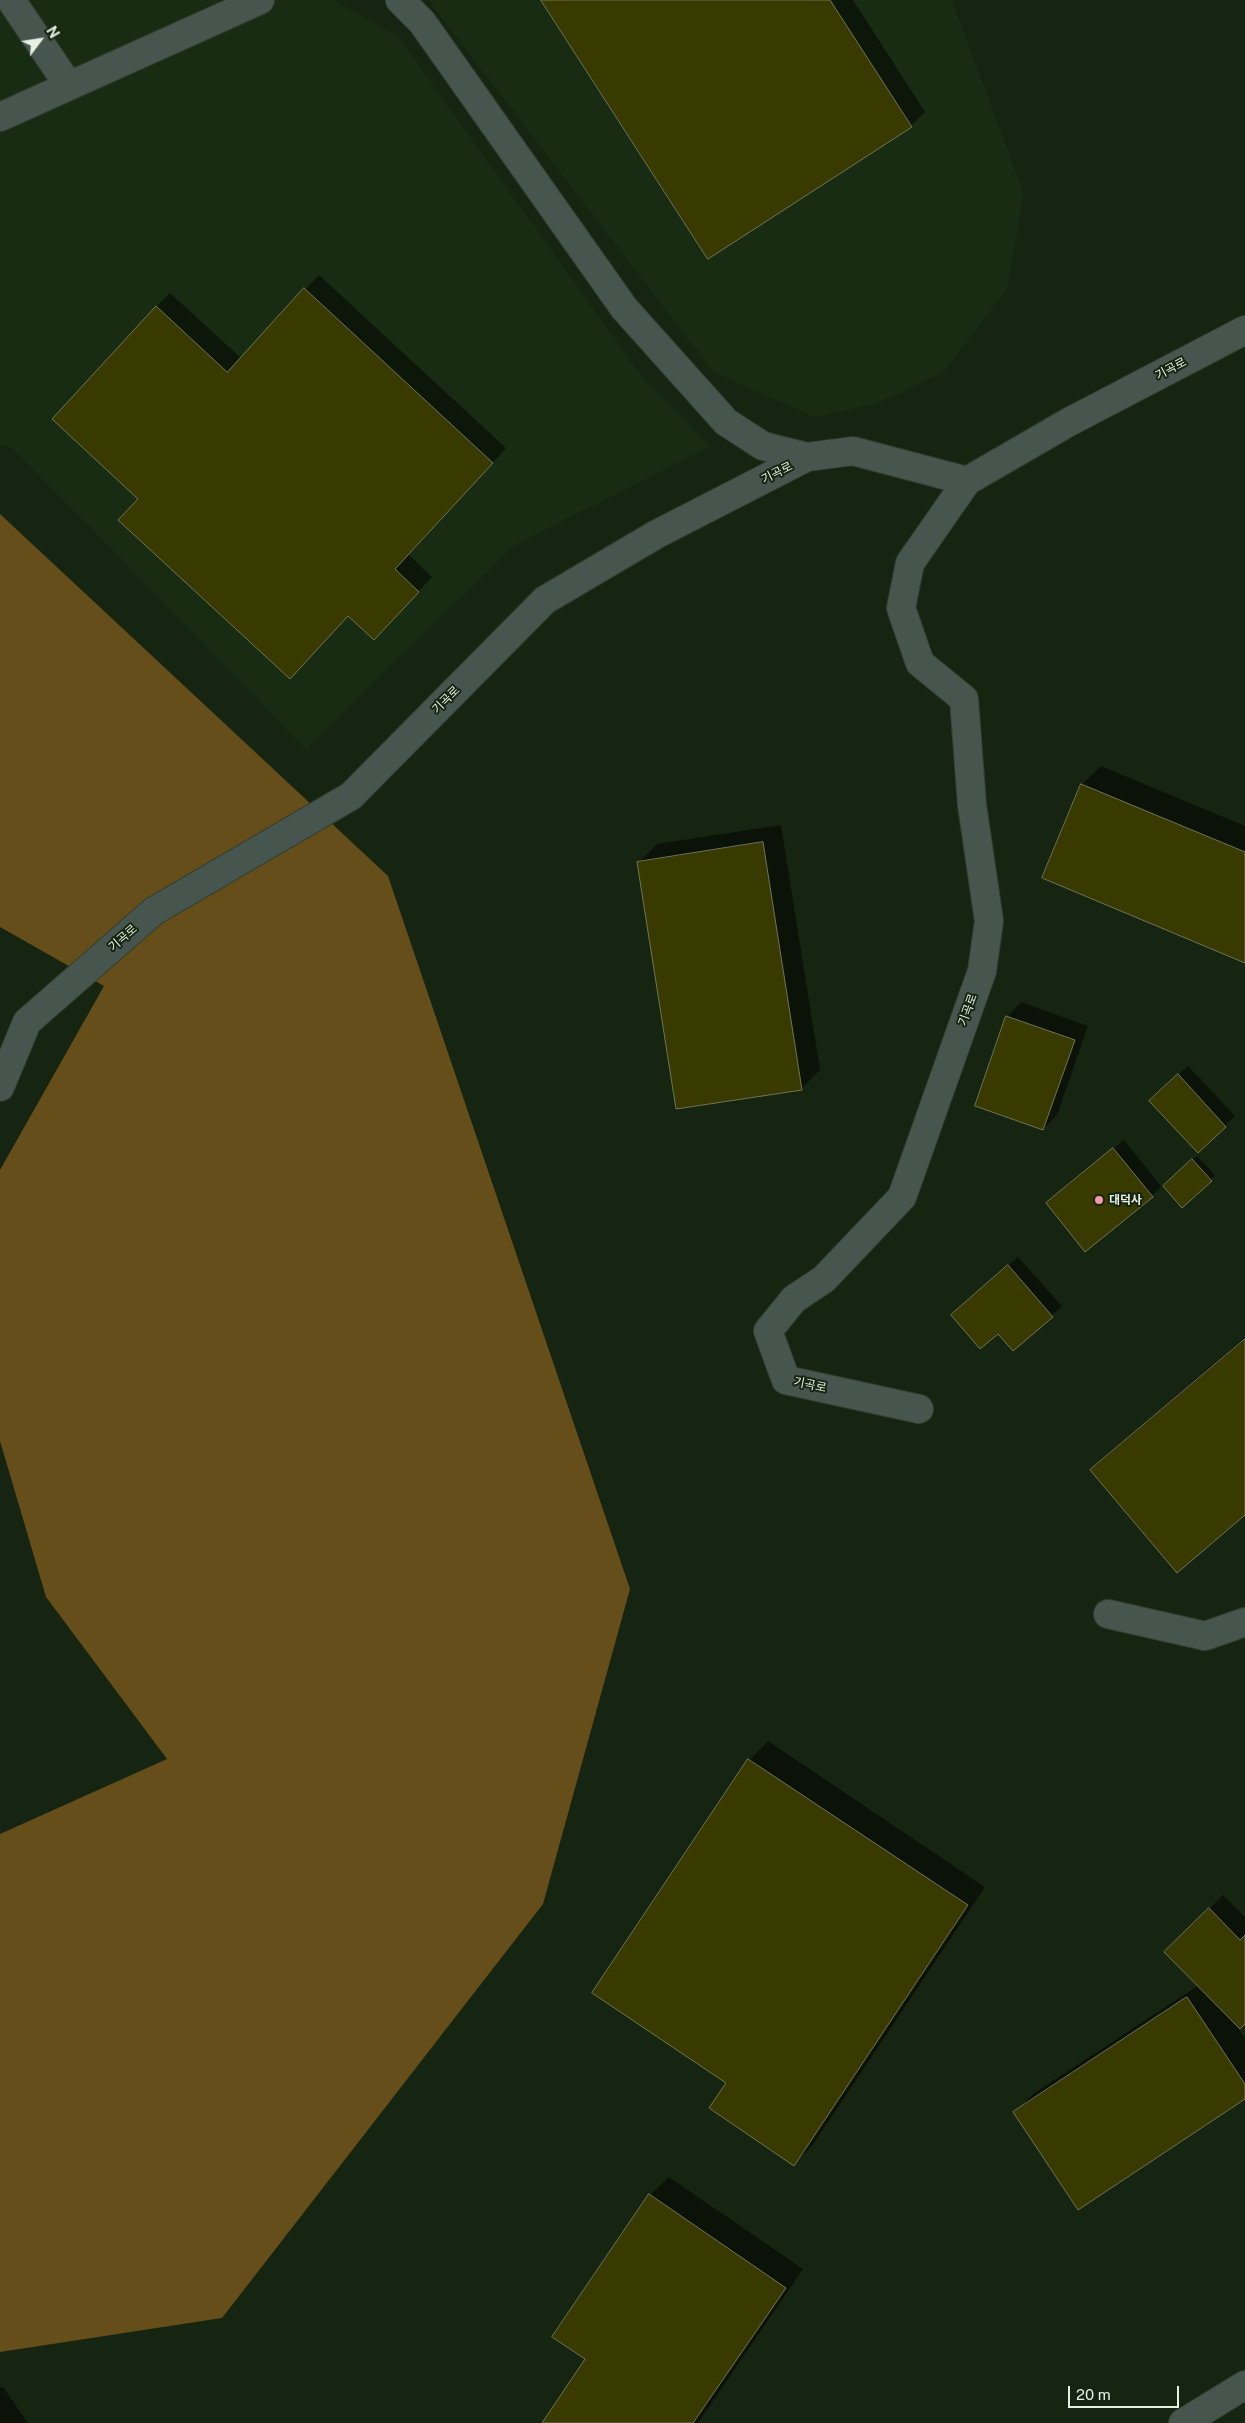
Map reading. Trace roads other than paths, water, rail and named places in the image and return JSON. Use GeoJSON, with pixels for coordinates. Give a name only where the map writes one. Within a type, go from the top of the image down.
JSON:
{"type":"FeatureCollection","features":[{"type":"Feature","properties":{"kind":"street"},"geometry":{"type":"LineString","coordinates":[[11,0],[69,86]]}},
{"type":"Feature","properties":{"kind":"street"},"geometry":{"type":"LineString","coordinates":[[0,116],[260,0]]}},
{"type":"Feature","properties":{"kind":"street"},"geometry":{"type":"LineString","coordinates":[[400,0],[422,22],[624,308],[726,422],[763,446],[807,457]]}},
{"type":"Feature","properties":{"kind":"street","name":"기곡로"},"geometry":{"type":"LineString","coordinates":[[919,1409],[786,1380],[768,1331],[794,1299],[824,1279],[902,1197],[982,971],[990,921],[972,805],[964,699],[920,663],[901,608],[910,563],[967,481],[1069,422],[1245,330]]}},
{"type":"Feature","properties":{"kind":"street","name":"기곡로"},"geometry":{"type":"LineString","coordinates":[[0,1087],[27,1022],[154,911],[351,796],[545,600],[657,534],[807,457],[853,451],[967,481]]}},
{"type":"Feature","properties":{"kind":"street"},"geometry":{"type":"LineString","coordinates":[[1108,1614],[1205,1636],[1245,1622]]}},
{"type":"Feature","properties":{"kind":"street"},"geometry":{"type":"LineString","coordinates":[[1183,2423],[1245,2385]]}},
{"type":"Feature","properties":{"kind":"place","name":"대덕사"},"geometry":{"type":"Point","coordinates":[1099,1200]}}]}
